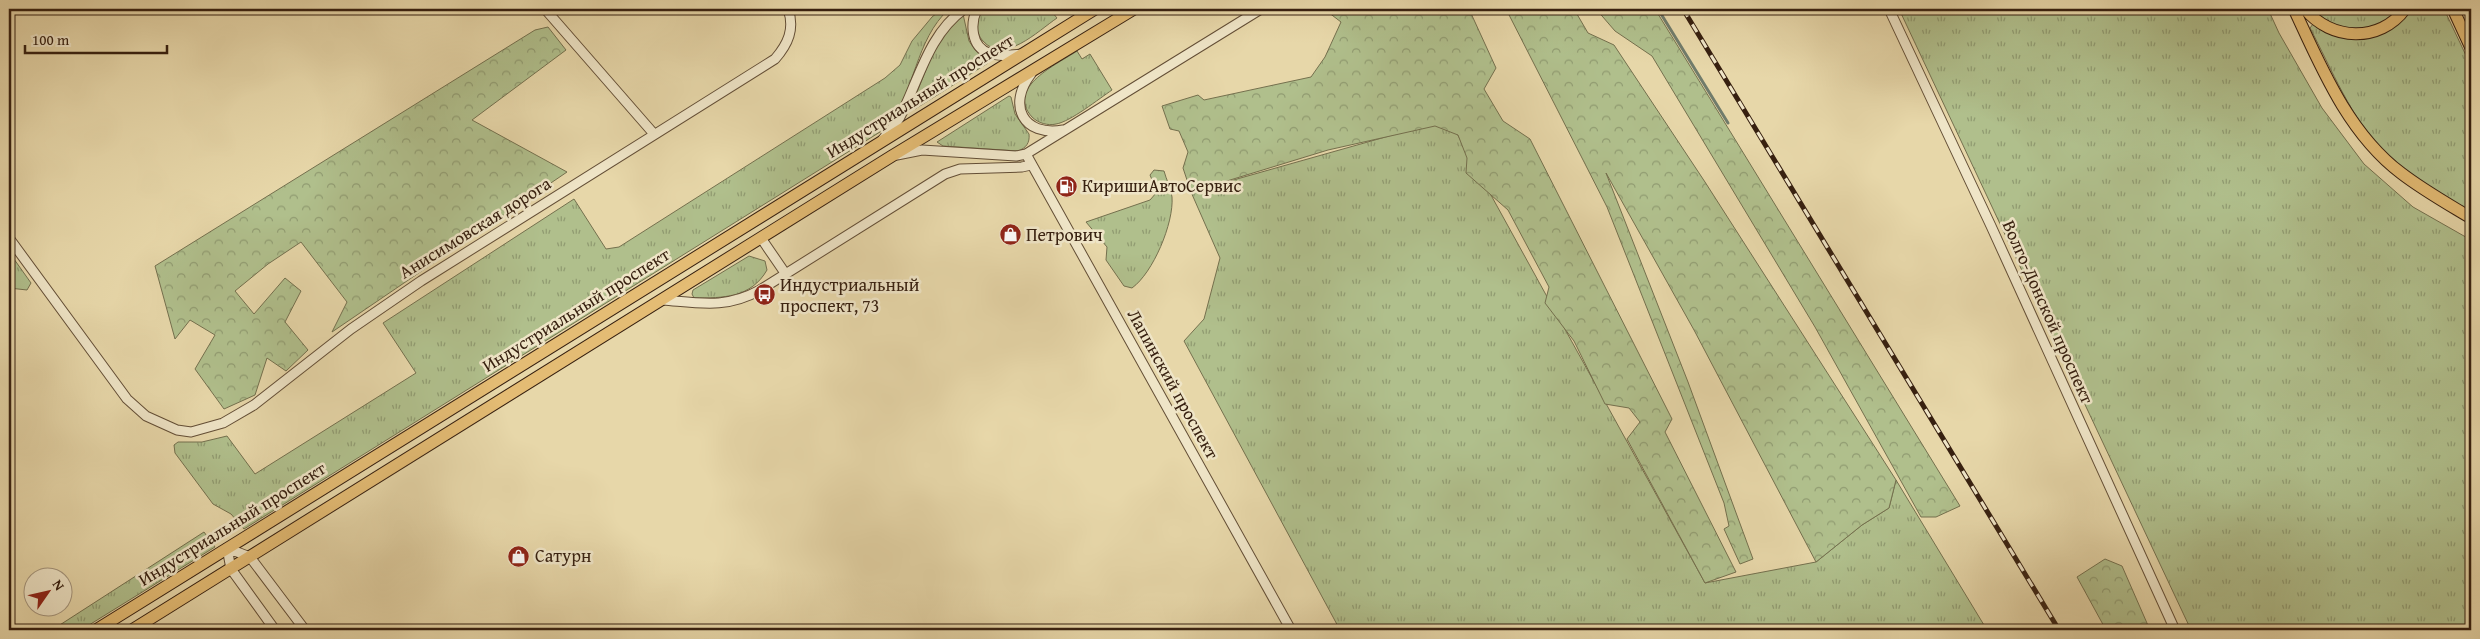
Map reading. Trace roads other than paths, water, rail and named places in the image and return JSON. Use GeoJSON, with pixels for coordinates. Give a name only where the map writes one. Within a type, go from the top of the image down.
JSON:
{"type":"FeatureCollection","features":[{"type":"Feature","properties":{"kind":"main road","name":"Индустриальный проспект"},"geometry":{"type":"LineString","coordinates":[[96,630],[883,139],[1095,9]]}},
{"type":"Feature","properties":{"kind":"main road","name":"Индустриальный проспект"},"geometry":{"type":"LineString","coordinates":[[132,630],[892,156],[1134,9]]}},
{"type":"Feature","properties":{"kind":"main road"},"geometry":{"type":"LineString","coordinates":[[2294,9],[2326,76],[2364,137],[2400,173],[2471,218]]}},
{"type":"Feature","properties":{"kind":"main road"},"geometry":{"type":"LineString","coordinates":[[2306,9],[2321,24],[2343,33],[2355,35],[2384,26],[2405,9]]}},
{"type":"Feature","properties":{"kind":"main road"},"geometry":{"type":"LineString","coordinates":[[2452,9],[2471,48]]}},
{"type":"Feature","properties":{"kind":"street"},"geometry":{"type":"LineString","coordinates":[[545,9],[654,134]]}},
{"type":"Feature","properties":{"kind":"street","name":"Анисимовская дорога"},"geometry":{"type":"LineString","coordinates":[[9,238],[127,399],[146,416],[177,430],[191,432],[223,423],[254,405],[386,304],[775,59],[788,40],[791,17],[788,9]]}},
{"type":"Feature","properties":{"kind":"street"},"geometry":{"type":"LineString","coordinates":[[883,139],[899,119],[934,42],[944,26],[964,9]]}},
{"type":"Feature","properties":{"kind":"street"},"geometry":{"type":"LineString","coordinates":[[977,9],[972,24],[973,35],[979,46],[988,53],[1022,54]]}},
{"type":"Feature","properties":{"kind":"street"},"geometry":{"type":"LineString","coordinates":[[892,156],[922,150],[1016,156],[1026,154],[1261,9]]}},
{"type":"Feature","properties":{"kind":"street","name":"Волго-Донской проспект"},"geometry":{"type":"LineString","coordinates":[[1889,9],[1991,226],[2175,630]]}},
{"type":"Feature","properties":{"kind":"street"},"geometry":{"type":"LineString","coordinates":[[1033,71],[1024,84],[1019,96],[1019,110],[1024,119],[1034,128],[1044,131],[1068,129]]}},
{"type":"Feature","properties":{"kind":"street","name":"Лапинский проспект"},"geometry":{"type":"LineString","coordinates":[[1026,154],[1291,630]]}},
{"type":"Feature","properties":{"kind":"street"},"geometry":{"type":"LineString","coordinates":[[662,300],[724,304],[735,302],[753,294],[945,174],[960,169],[1031,165]]}},
{"type":"Feature","properties":{"kind":"street"},"geometry":{"type":"LineString","coordinates":[[761,238],[785,273]]}},
{"type":"Feature","properties":{"kind":"street"},"geometry":{"type":"LineString","coordinates":[[227,548],[250,557],[305,630]]}},
{"type":"Feature","properties":{"kind":"street"},"geometry":{"type":"LineString","coordinates":[[227,548],[231,569],[275,630]]}},
{"type":"Feature","properties":{"kind":"waterway"},"geometry":{"type":"LineString","coordinates":[[1658,9],[1728,123]]}},
{"type":"Feature","properties":{"kind":"railway"},"geometry":{"type":"LineString","coordinates":[[1683,9],[2059,630]]}},
{"type":"Feature","properties":{"kind":"place","name":"КиришиАвтоСервис"},"geometry":{"type":"Point","coordinates":[1066,186]}},
{"type":"Feature","properties":{"kind":"place","name":"Петрович"},"geometry":{"type":"Point","coordinates":[1010,235]}},
{"type":"Feature","properties":{"kind":"place","name":"Индустриальный проспект, 73"},"geometry":{"type":"Point","coordinates":[764,295]}},
{"type":"Feature","properties":{"kind":"place","name":"Сатурн"},"geometry":{"type":"Point","coordinates":[519,556]}}]}
